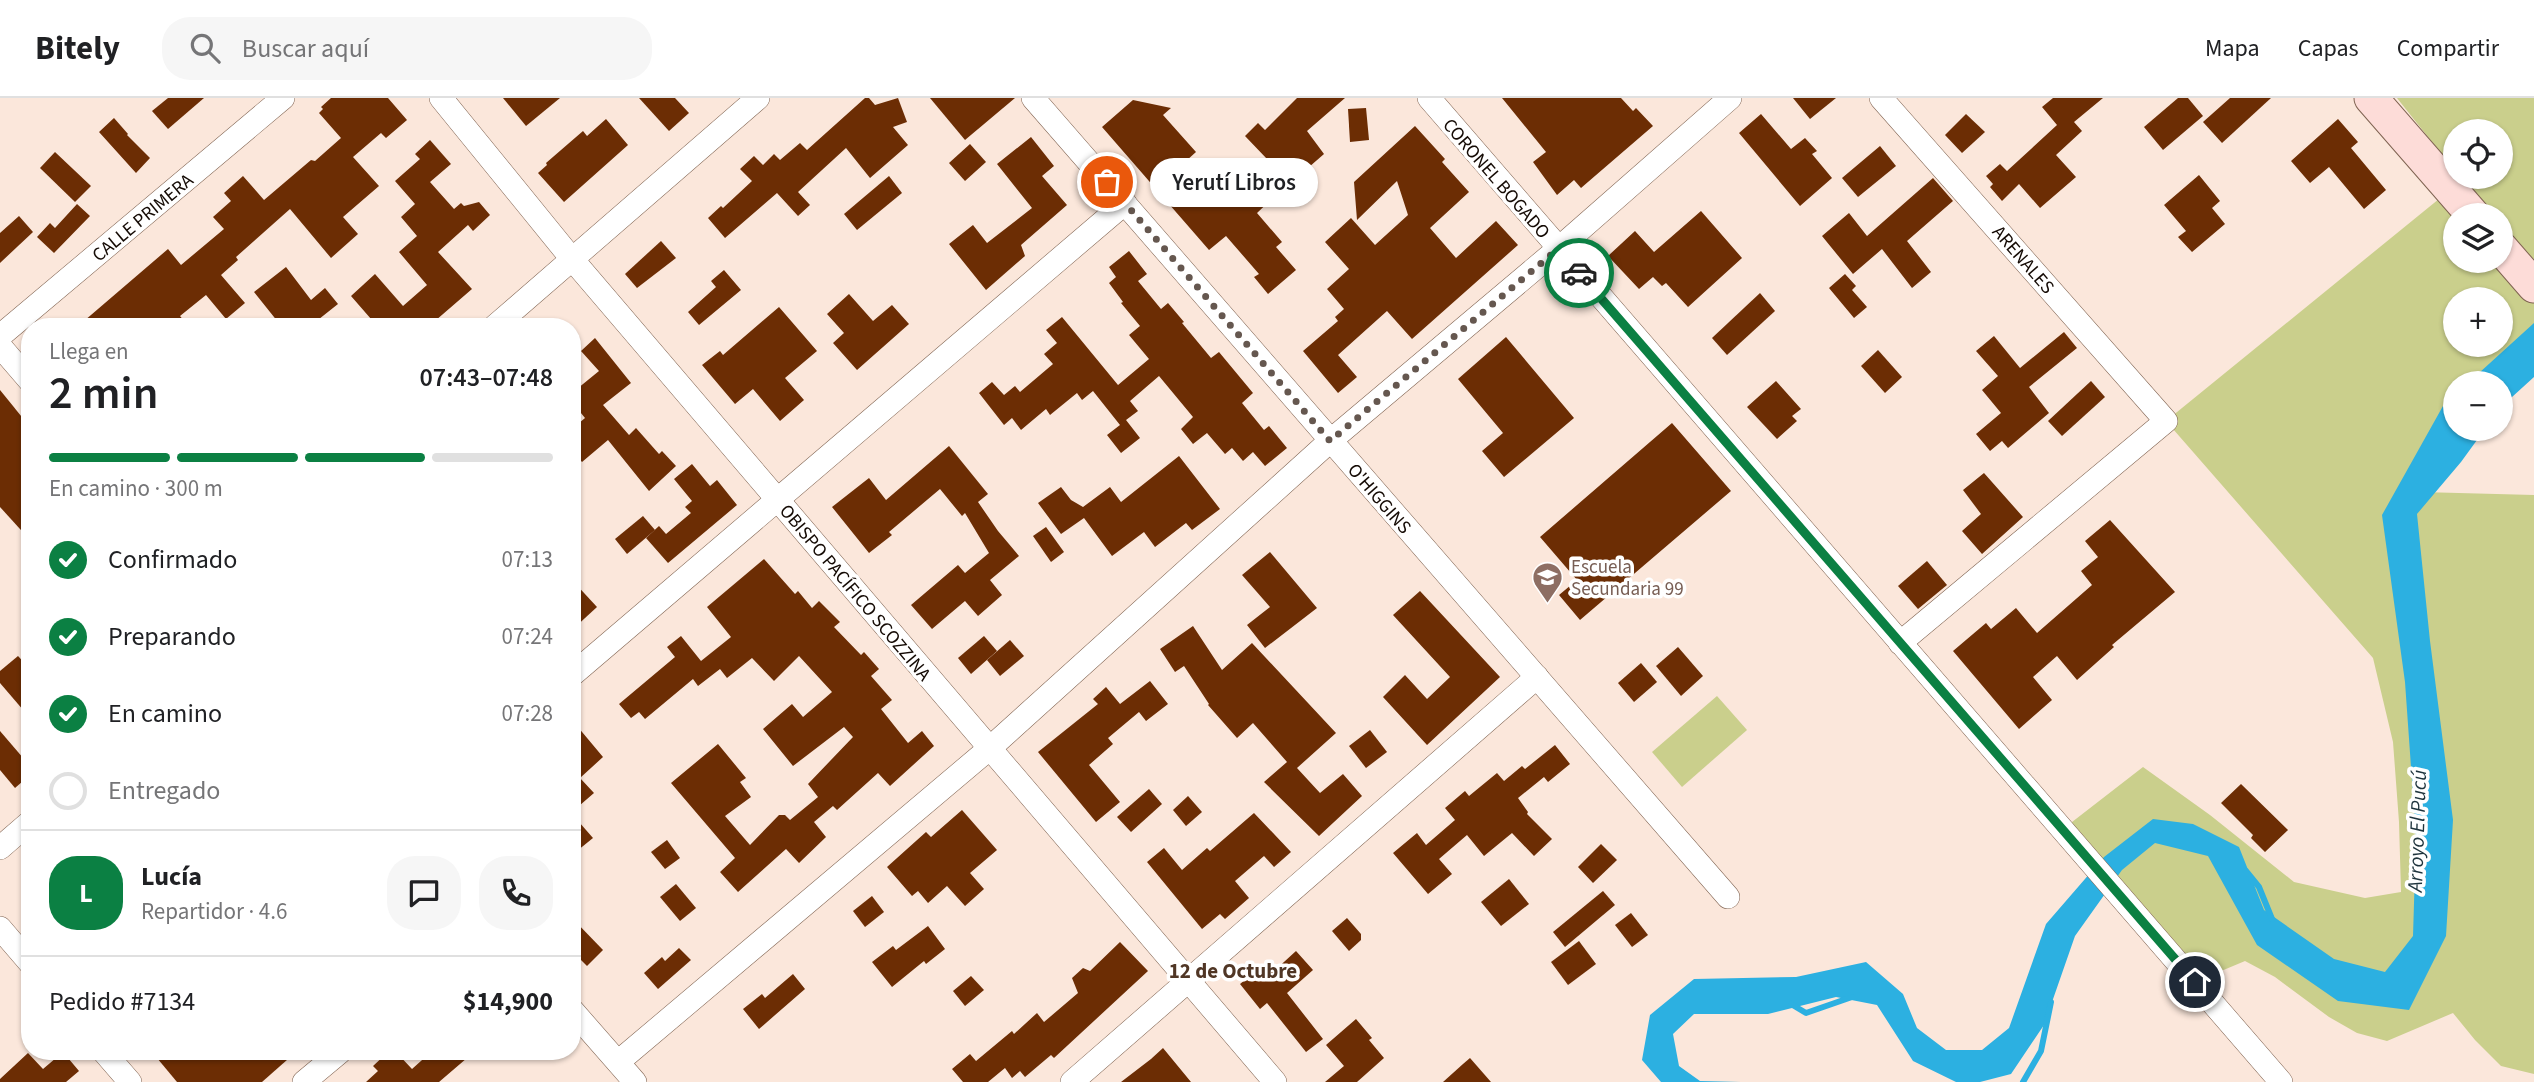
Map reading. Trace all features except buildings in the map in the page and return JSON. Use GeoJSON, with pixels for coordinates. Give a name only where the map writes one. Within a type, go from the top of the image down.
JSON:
{"type":"FeatureCollection","features":[{"type":"Feature","properties":{"kind":"main road"},"geometry":{"type":"LineString","coordinates":[[2371,98],[2463,203]]}},
{"type":"Feature","properties":{"kind":"main road"},"geometry":{"type":"LineString","coordinates":[[2513,262],[2534,286]]}},
{"type":"Feature","properties":{"kind":"street","name":"CALLE PRIMERA"},"geometry":{"type":"LineString","coordinates":[[22,318],[283,98]]}},
{"type":"Feature","properties":{"kind":"street","name":"OBISPO PACÍFICO SCOZZINA"},"geometry":{"type":"LineString","coordinates":[[441,98],[572,259],[1275,1082]]}},
{"type":"Feature","properties":{"kind":"street"},"geometry":{"type":"LineString","coordinates":[[504,318],[758,98]]}},
{"type":"Feature","properties":{"kind":"street","name":"O'HIGGINS"},"geometry":{"type":"LineString","coordinates":[[1033,98],[1728,897]]}},
{"type":"Feature","properties":{"kind":"street","name":"CORONEL BOGADO"},"geometry":{"type":"LineString","coordinates":[[1429,98],[2122,897],[2273,1079]]}},
{"type":"Feature","properties":{"kind":"street"},"geometry":{"type":"LineString","coordinates":[[618,1062],[990,748],[1330,441],[1558,249],[1730,98]]}},
{"type":"Feature","properties":{"kind":"street","name":"ARENALES"},"geometry":{"type":"LineString","coordinates":[[1881,98],[2166,421],[1900,643]]}},
{"type":"Feature","properties":{"kind":"street"},"geometry":{"type":"LineString","coordinates":[[581,667],[1125,203]]}},
{"type":"Feature","properties":{"kind":"street","name":"CALLE PRIMERA"},"geometry":{"type":"LineString","coordinates":[[0,337],[21,319]]}},
{"type":"Feature","properties":{"kind":"street"},"geometry":{"type":"LineString","coordinates":[[0,346],[21,370]]}},
{"type":"Feature","properties":{"kind":"street"},"geometry":{"type":"LineString","coordinates":[[1072,1082],[1537,677]]}},
{"type":"Feature","properties":{"kind":"street"},"geometry":{"type":"LineString","coordinates":[[0,848],[21,830]]}},
{"type":"Feature","properties":{"kind":"street"},"geometry":{"type":"LineString","coordinates":[[0,928],[21,952]]}},
{"type":"Feature","properties":{"kind":"street"},"geometry":{"type":"LineString","coordinates":[[581,1020],[635,1082]]}},
{"type":"Feature","properties":{"kind":"street"},"geometry":{"type":"LineString","coordinates":[[111,1060],[130,1082]]}},
{"type":"Feature","properties":{"kind":"street"},"geometry":{"type":"LineString","coordinates":[[304,1082],[330,1060]]}},
{"type":"Feature","properties":{"kind":"green space"},"geometry":{"type":"Polygon","coordinates":[[[2397,98],[2534,98],[2534,270],[2513,243],[2513,203],[2481,203],[2469,189],[2513,189],[2513,119],[2443,119],[2443,156],[2397,98]]]}},
{"type":"Feature","properties":{"kind":"green space"},"geometry":{"type":"Polygon","coordinates":[[[2450,190],[2453,203],[2443,203],[2443,273],[2512,273],[2534,298],[2534,366],[2513,377],[2513,371],[2443,371],[2443,441],[2449,441],[2421,492],[2534,495],[2534,1074],[2501,1066],[2453,1013],[2387,1041],[2357,1033],[2329,1017],[2275,977],[2245,961],[2195,982],[2063,829],[2143,767],[2210,815],[2294,882],[2365,898],[2401,892],[2393,742],[2373,658],[2166,421],[2450,190]]]}},
{"type":"Feature","properties":{"kind":"green space"},"geometry":{"type":"Polygon","coordinates":[[[1717,696],[1747,730],[1682,787],[1652,752],[1717,696]]]}},
{"type":"Feature","properties":{"kind":"water"},"geometry":{"type":"Polygon","coordinates":[[[2534,323],[2534,377],[2513,396],[2513,371],[2481,371],[2497,357],[2513,357],[2513,342],[2534,323]]]}},
{"type":"Feature","properties":{"kind":"water"},"geometry":{"type":"Polygon","coordinates":[[[2443,406],[2443,441],[2476,441],[2417,514],[2453,820],[2446,936],[2409,1010],[2338,1001],[2257,945],[2208,856],[2155,843],[2122,870],[2075,936],[2044,1025],[2011,1074],[1980,1082],[1956,1082],[1913,1061],[1877,1005],[1836,997],[1768,1014],[1694,1014],[1673,1034],[1679,1066],[1700,1081],[1741,1082],[1661,1082],[1642,1060],[1650,1015],[1694,979],[1796,977],[1866,962],[1903,994],[1917,1028],[1946,1050],[1982,1050],[2009,1028],[2046,924],[2104,857],[2153,819],[2193,824],[2239,847],[2264,910],[2334,959],[2385,972],[2413,936],[2416,838],[2405,682],[2382,515],[2443,406]]]}},
{"type":"Feature","properties":{"kind":"waterway","name":"Arroyo El Pucú"},"geometry":{"type":"LineString","coordinates":[[2246,871],[2259,887],[2272,919]]}},
{"type":"Feature","properties":{"kind":"waterway","name":"Arroyo El Pucú"},"geometry":{"type":"LineString","coordinates":[[1791,1004],[1806,1013],[1852,997]]}},
{"type":"Feature","properties":{"kind":"waterway","name":"Arroyo El Pucú"},"geometry":{"type":"LineString","coordinates":[[2023,1082],[2041,1051],[2051,1002]]}},
{"type":"Feature","properties":{"kind":"way so far"},"geometry":{"type":"LineString","coordinates":[[1107,182],[1330,441],[1558,249],[1579,273]]}},
{"type":"Feature","properties":{"kind":"place","name":"Yerutí Libros"},"geometry":{"type":"Point","coordinates":[1107,182]}},
{"type":"Feature","properties":{"kind":"place","name":"Escuela Secundaria 99"},"geometry":{"type":"Point","coordinates":[1548,604]}},
{"type":"Feature","properties":{"kind":"district","name":"12 de Octubre"},"geometry":{"type":"Point","coordinates":[1233,971]}},
{"type":"Feature","properties":{"kind":"route"},"geometry":{"type":"LineString","coordinates":[[1579,273],[2195,982]]}}]}
